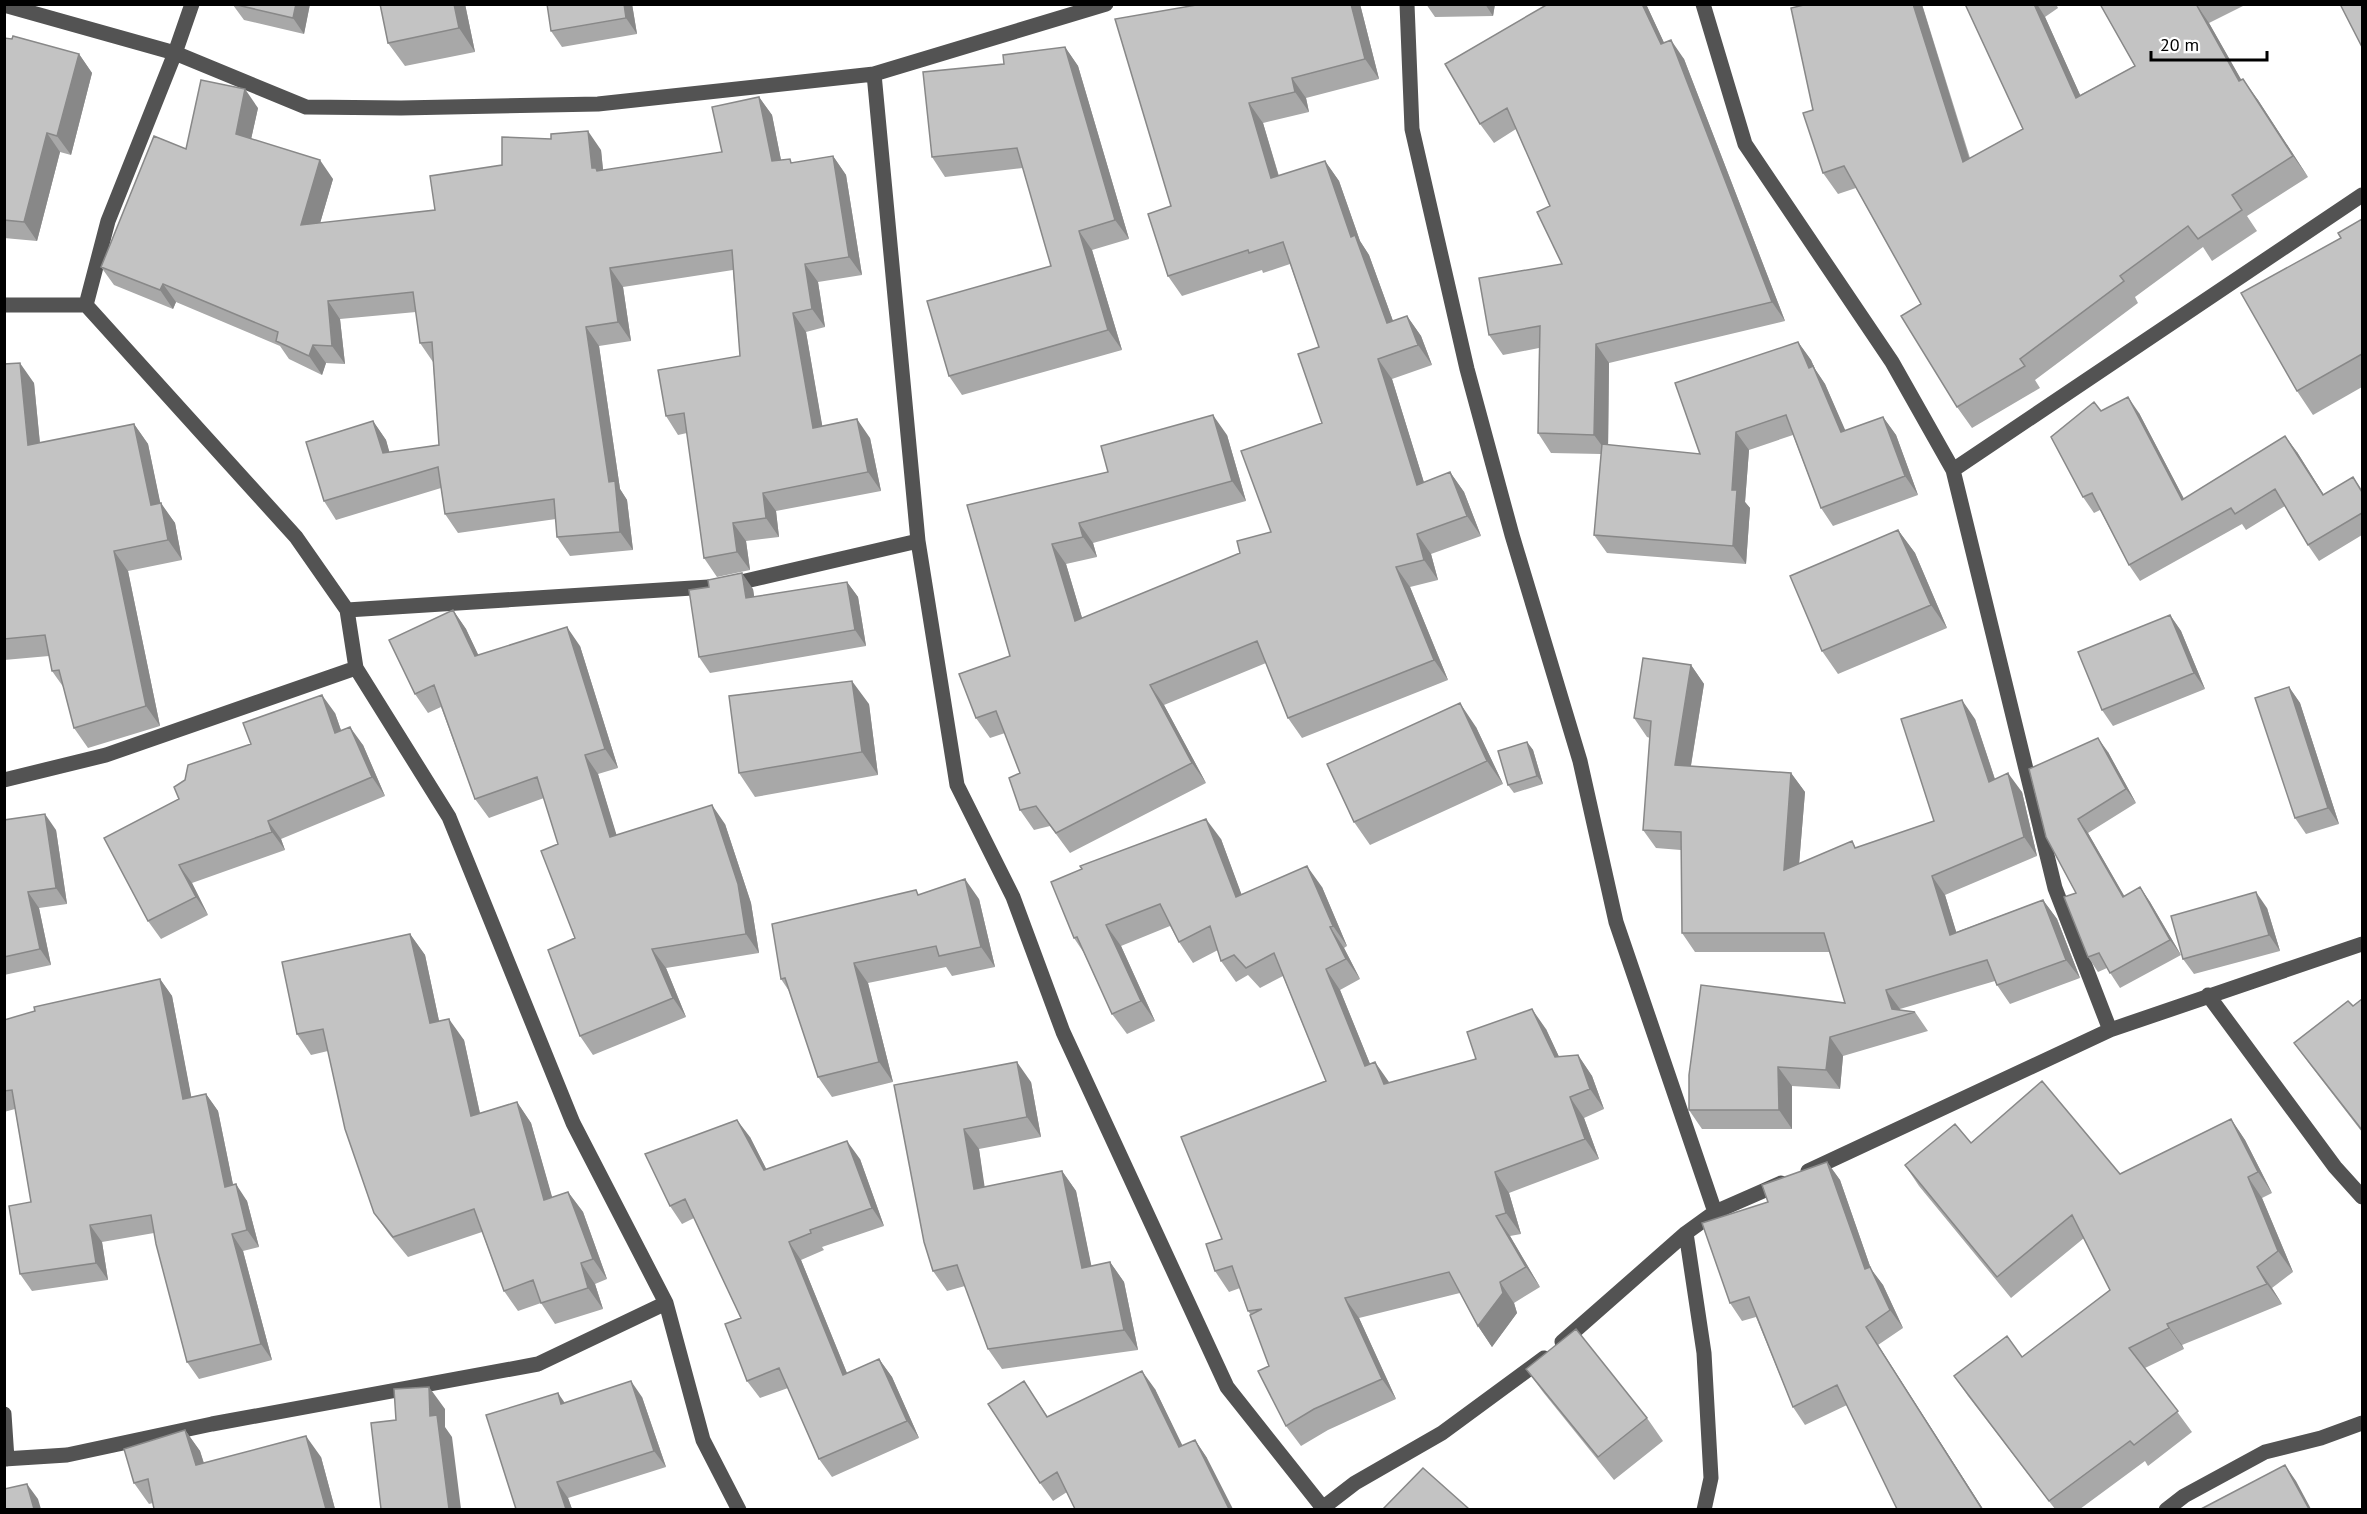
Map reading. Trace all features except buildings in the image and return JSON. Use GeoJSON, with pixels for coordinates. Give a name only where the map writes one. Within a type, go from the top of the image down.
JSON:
{"type":"FeatureCollection","features":[{"type":"Feature","properties":{"kind":"street"},"geometry":{"type":"LineString","coordinates":[[86,305],[108,221],[175,53],[192,4]]}},
{"type":"Feature","properties":{"kind":"street"},"geometry":{"type":"LineString","coordinates":[[4,5],[175,53],[306,107],[400,108],[598,104],[874,74],[1106,4]]}},
{"type":"Feature","properties":{"kind":"street"},"geometry":{"type":"LineString","coordinates":[[1407,4],[1412,129],[1467,369],[1512,534],[1580,761],[1616,922],[1715,1212]]}},
{"type":"Feature","properties":{"kind":"street"},"geometry":{"type":"LineString","coordinates":[[1702,4],[1745,144],[1892,362],[1953,470],[2055,888],[2110,1030]]}},
{"type":"Feature","properties":{"kind":"street"},"geometry":{"type":"LineString","coordinates":[[874,74],[918,541],[957,785],[1014,897],[1063,1032],[1227,1388],[1322,1509],[1355,1483],[1442,1433],[1543,1359],[1686,1233],[1715,1212],[2110,1030],[2362,944]]}},
{"type":"Feature","properties":{"kind":"street"},"geometry":{"type":"LineString","coordinates":[[1953,470],[2362,195]]}},
{"type":"Feature","properties":{"kind":"street"},"geometry":{"type":"LineString","coordinates":[[4,305],[86,305],[296,537],[347,610],[356,668],[449,817],[573,1123],[666,1304],[703,1440],[739,1509]]}},
{"type":"Feature","properties":{"kind":"street"},"geometry":{"type":"LineString","coordinates":[[347,610],[724,586],[918,541]]}},
{"type":"Feature","properties":{"kind":"street"},"geometry":{"type":"LineString","coordinates":[[4,780],[106,755],[356,668]]}},
{"type":"Feature","properties":{"kind":"street"},"geometry":{"type":"LineString","coordinates":[[2208,995],[2335,1167],[2362,1197]]}},
{"type":"Feature","properties":{"kind":"street"},"geometry":{"type":"LineString","coordinates":[[1686,1233],[1704,1353],[1711,1478],[1704,1509]]}},
{"type":"Feature","properties":{"kind":"street"},"geometry":{"type":"LineString","coordinates":[[4,1414],[6,1459],[67,1455],[212,1424],[538,1364],[666,1304]]}},
{"type":"Feature","properties":{"kind":"street"},"geometry":{"type":"LineString","coordinates":[[2166,1509],[2184,1496],[2265,1452],[2321,1438],[2362,1423]]}}]}
